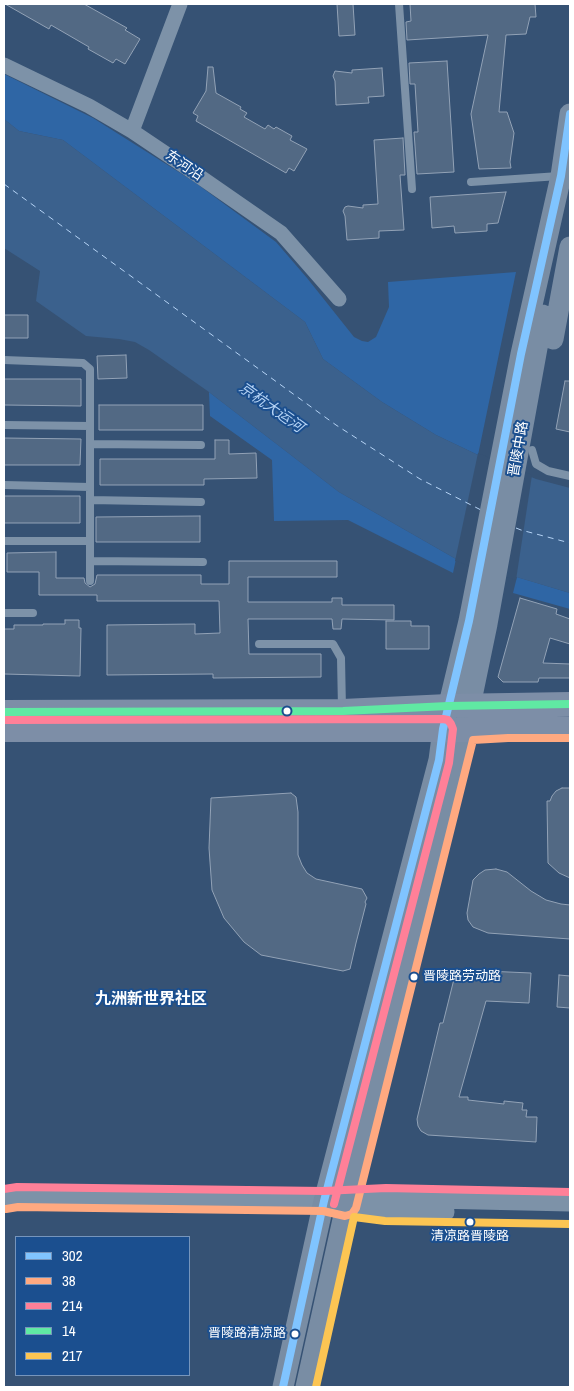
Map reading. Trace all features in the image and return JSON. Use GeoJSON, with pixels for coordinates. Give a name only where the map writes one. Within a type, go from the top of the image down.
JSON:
{"type":"FeatureCollection","features":[{"type":"Feature","properties":{"kind":"main road","name":"晋陵中路"},"geometry":{"type":"LineString","coordinates":[[454,730],[518,447],[566,172],[570,114]]}},
{"type":"Feature","properties":{"kind":"main road"},"geometry":{"type":"LineString","coordinates":[[518,447],[570,247]]}},
{"type":"Feature","properties":{"kind":"main road"},"geometry":{"type":"LineString","coordinates":[[4,712],[342,711],[570,704]]}},
{"type":"Feature","properties":{"kind":"main road"},"geometry":{"type":"LineString","coordinates":[[4,730],[454,730],[570,728]]}},
{"type":"Feature","properties":{"kind":"main road"},"geometry":{"type":"LineString","coordinates":[[283,1387],[324,1201],[439,760],[454,730]]}},
{"type":"Feature","properties":{"kind":"main road"},"geometry":{"type":"LineString","coordinates":[[306,1387],[454,730]]}},
{"type":"Feature","properties":{"kind":"street"},"geometry":{"type":"LineString","coordinates":[[132,132],[180,4]]}},
{"type":"Feature","properties":{"kind":"street","name":"东河沿"},"geometry":{"type":"LineString","coordinates":[[4,65],[89,106],[132,132],[281,233],[339,299]]}},
{"type":"Feature","properties":{"kind":"street"},"geometry":{"type":"LineString","coordinates":[[4,1199],[17,1197],[324,1201],[347,1203],[385,1211],[570,1214]]}},
{"type":"Feature","properties":{"kind":"street"},"geometry":{"type":"LineString","coordinates":[[347,1203],[386,1198],[570,1202]]}},
{"type":"Feature","properties":{"kind":"lane"},"geometry":{"type":"LineString","coordinates":[[399,4],[412,189]]}},
{"type":"Feature","properties":{"kind":"lane"},"geometry":{"type":"LineString","coordinates":[[471,182],[566,172]]}},
{"type":"Feature","properties":{"kind":"lane"},"geometry":{"type":"LineString","coordinates":[[4,360],[83,362],[90,369],[90,581]]}},
{"type":"Feature","properties":{"kind":"lane"},"geometry":{"type":"LineString","coordinates":[[4,425],[90,426]]}},
{"type":"Feature","properties":{"kind":"lane"},"geometry":{"type":"LineString","coordinates":[[90,444],[201,445]]}},
{"type":"Feature","properties":{"kind":"lane"},"geometry":{"type":"LineString","coordinates":[[518,447],[536,464],[548,471],[570,476]]}},
{"type":"Feature","properties":{"kind":"lane"},"geometry":{"type":"LineString","coordinates":[[4,485],[90,487]]}},
{"type":"Feature","properties":{"kind":"lane"},"geometry":{"type":"LineString","coordinates":[[90,500],[201,502]]}},
{"type":"Feature","properties":{"kind":"lane"},"geometry":{"type":"LineString","coordinates":[[4,541],[90,542]]}},
{"type":"Feature","properties":{"kind":"lane"},"geometry":{"type":"LineString","coordinates":[[90,561],[204,562]]}},
{"type":"Feature","properties":{"kind":"lane"},"geometry":{"type":"LineString","coordinates":[[4,613],[33,613]]}},
{"type":"Feature","properties":{"kind":"lane"},"geometry":{"type":"LineString","coordinates":[[259,644],[333,644],[341,658],[342,711]]}},
{"type":"Feature","properties":{"kind":"shaded area"},"geometry":{"type":"Polygon","coordinates":[[[4,74],[93,118],[193,181],[276,242],[354,337],[362,341],[368,342],[376,337],[389,307],[388,282],[516,272],[478,455],[436,435],[382,402],[323,359],[305,322],[63,140],[19,131],[4,119],[4,74]]]}},
{"type":"Feature","properties":{"kind":"shaded area"},"geometry":{"type":"Polygon","coordinates":[[[209,392],[339,492],[456,559],[453,573],[348,520],[274,521],[272,460],[210,416],[209,392]]]}},
{"type":"Feature","properties":{"kind":"shaded area"},"geometry":{"type":"Polygon","coordinates":[[[517,577],[570,593],[570,609],[513,593],[517,577]]]}},
{"type":"Feature","properties":{"kind":"water","name":"京杭大运河"},"geometry":{"type":"Polygon","coordinates":[[[4,119],[19,131],[63,140],[305,322],[323,359],[382,402],[436,435],[478,455],[536,479],[570,488],[570,593],[456,559],[339,492],[209,392],[149,350],[135,342],[86,336],[36,301],[40,271],[4,248],[4,119]]]}},
{"type":"Feature","properties":{"kind":"pier"},"geometry":{"type":"Polygon","coordinates":[[[478,453],[532,475],[516,580],[455,561],[478,453]]]}},
{"type":"Feature","properties":{"kind":"building"},"geometry":{"type":"Polygon","coordinates":[[[5,4],[84,4],[127,28],[125,30],[140,39],[125,64],[116,59],[113,63],[51,25],[49,29],[5,4]]]}},
{"type":"Feature","properties":{"kind":"building"},"geometry":{"type":"Polygon","coordinates":[[[337,4],[353,4],[355,35],[339,36],[337,4]]]}},
{"type":"Feature","properties":{"kind":"building"},"geometry":{"type":"Polygon","coordinates":[[[410,4],[535,4],[536,17],[530,17],[526,34],[506,35],[499,112],[507,112],[514,133],[510,162],[511,168],[479,169],[471,114],[488,35],[407,40],[406,22],[411,21],[410,4]]]}},
{"type":"Feature","properties":{"kind":"building"},"geometry":{"type":"Polygon","coordinates":[[[447,61],[454,172],[417,174],[414,132],[418,132],[415,84],[410,84],[409,63],[447,61]]]}},
{"type":"Feature","properties":{"kind":"building"},"geometry":{"type":"Polygon","coordinates":[[[208,67],[213,67],[216,93],[241,107],[240,109],[247,113],[244,117],[265,129],[268,125],[274,129],[276,127],[292,136],[290,140],[307,149],[294,171],[289,168],[286,173],[196,121],[198,116],[193,113],[206,91],[208,67]]]}},
{"type":"Feature","properties":{"kind":"building"},"geometry":{"type":"Polygon","coordinates":[[[382,68],[384,96],[368,97],[369,103],[336,105],[333,76],[335,71],[352,73],[352,70],[382,68]]]}},
{"type":"Feature","properties":{"kind":"building"},"geometry":{"type":"Polygon","coordinates":[[[403,138],[405,175],[400,175],[404,230],[379,231],[379,238],[347,240],[343,211],[345,207],[363,208],[363,205],[378,204],[374,140],[403,138]]]}},
{"type":"Feature","properties":{"kind":"building"},"geometry":{"type":"Polygon","coordinates":[[[506,192],[498,223],[487,224],[487,231],[455,233],[454,226],[432,228],[430,197],[506,192]]]}},
{"type":"Feature","properties":{"kind":"building"},"geometry":{"type":"Polygon","coordinates":[[[4,315],[28,315],[28,338],[4,338],[4,315]]]}},
{"type":"Feature","properties":{"kind":"building"},"geometry":{"type":"Polygon","coordinates":[[[126,355],[127,378],[98,379],[97,356],[126,355]]]}},
{"type":"Feature","properties":{"kind":"building"},"geometry":{"type":"Polygon","coordinates":[[[4,379],[81,379],[81,406],[4,405],[4,379]]]}},
{"type":"Feature","properties":{"kind":"building"},"geometry":{"type":"Polygon","coordinates":[[[565,381],[570,381],[570,432],[556,429],[565,381]]]}},
{"type":"Feature","properties":{"kind":"building"},"geometry":{"type":"Polygon","coordinates":[[[99,405],[203,405],[203,430],[99,430],[99,405]]]}},
{"type":"Feature","properties":{"kind":"building"},"geometry":{"type":"Polygon","coordinates":[[[4,438],[81,439],[80,465],[4,465],[4,438]]]}},
{"type":"Feature","properties":{"kind":"building"},"geometry":{"type":"Polygon","coordinates":[[[215,440],[229,440],[229,454],[256,453],[257,478],[204,479],[204,485],[100,485],[100,459],[215,459],[215,440]]]}},
{"type":"Feature","properties":{"kind":"building"},"geometry":{"type":"Polygon","coordinates":[[[4,496],[80,496],[80,523],[4,523],[4,496]]]}},
{"type":"Feature","properties":{"kind":"building"},"geometry":{"type":"Polygon","coordinates":[[[200,516],[200,542],[96,542],[96,517],[200,516]]]}},
{"type":"Feature","properties":{"kind":"building"},"geometry":{"type":"Polygon","coordinates":[[[56,552],[56,578],[84,578],[85,583],[90,587],[95,584],[97,575],[201,575],[201,584],[229,584],[229,561],[337,561],[337,577],[248,577],[248,602],[332,602],[332,598],[342,598],[342,605],[394,605],[394,620],[342,619],[341,629],[333,629],[332,619],[248,619],[249,654],[321,654],[321,677],[213,678],[213,674],[107,675],[107,625],[195,624],[195,634],[220,633],[219,601],[97,601],[97,595],[39,595],[39,572],[7,572],[7,553],[56,552]]]}},
{"type":"Feature","properties":{"kind":"building"},"geometry":{"type":"Polygon","coordinates":[[[520,598],[557,609],[556,614],[570,619],[570,644],[550,638],[543,663],[570,664],[570,678],[539,678],[538,682],[503,682],[498,677],[520,598]]]}},
{"type":"Feature","properties":{"kind":"building"},"geometry":{"type":"Polygon","coordinates":[[[65,620],[79,620],[79,628],[81,628],[80,676],[4,674],[4,629],[14,629],[14,625],[65,624],[65,620]]]}},
{"type":"Feature","properties":{"kind":"building"},"geometry":{"type":"Polygon","coordinates":[[[386,621],[411,621],[411,626],[429,626],[429,649],[386,649],[386,621]]]}},
{"type":"Feature","properties":{"kind":"building"},"geometry":{"type":"Polygon","coordinates":[[[562,788],[570,788],[570,878],[559,873],[548,863],[547,801],[550,801],[556,791],[562,788]]]}},
{"type":"Feature","properties":{"kind":"building"},"geometry":{"type":"Polygon","coordinates":[[[291,793],[296,797],[298,812],[298,855],[307,873],[316,879],[362,889],[367,898],[350,969],[343,971],[261,955],[244,942],[224,918],[212,890],[209,848],[211,798],[291,793]]]}},
{"type":"Feature","properties":{"kind":"building"},"geometry":{"type":"Polygon","coordinates":[[[496,869],[507,872],[546,900],[570,905],[570,939],[488,933],[473,927],[468,920],[467,913],[473,880],[485,870],[496,869]]]}},
{"type":"Feature","properties":{"kind":"building"},"geometry":{"type":"Polygon","coordinates":[[[463,970],[531,973],[529,1003],[486,1001],[459,1097],[468,1097],[468,1100],[504,1104],[504,1101],[523,1103],[522,1110],[527,1110],[526,1117],[537,1117],[536,1142],[428,1135],[421,1131],[418,1126],[417,1119],[440,1023],[443,1023],[455,975],[463,970]]]}},
{"type":"Feature","properties":{"kind":"building"},"geometry":{"type":"Polygon","coordinates":[[[559,975],[570,976],[570,1008],[557,1007],[559,975]]]}},
{"type":"Feature","properties":{"kind":"ferry route"},"geometry":{"type":"LineString","coordinates":[[4,184],[336,425],[420,479],[481,510]]}},
{"type":"Feature","properties":{"kind":"ferry route"},"geometry":{"type":"LineString","coordinates":[[516,528],[570,543]]}},
{"type":"Feature","properties":{"kind":"transit line","name":"302"},"geometry":{"type":"LineString","coordinates":[[283,1387],[324,1201],[439,760],[443,729],[469,621],[521,354],[561,176],[570,114]]}},
{"type":"Feature","properties":{"kind":"transit line","name":"14"},"geometry":{"type":"LineString","coordinates":[[4,712],[343,711],[448,706],[570,704]]}},
{"type":"Feature","properties":{"kind":"transit line","name":"214"},"geometry":{"type":"LineString","coordinates":[[4,720],[443,719],[448,720],[451,724],[453,729],[449,763],[334,1204]]}},
{"type":"Feature","properties":{"kind":"transit line","name":"38"},"geometry":{"type":"LineString","coordinates":[[6,1209],[18,1207],[323,1211],[345,1216],[352,1214],[356,1208],[473,740],[570,738]]}},
{"type":"Feature","properties":{"kind":"transit line","name":"214"},"geometry":{"type":"LineString","coordinates":[[4,1189],[17,1187],[324,1191],[386,1188],[570,1192]]}},
{"type":"Feature","properties":{"kind":"transit line","name":"217"},"geometry":{"type":"LineString","coordinates":[[316,1387],[354,1217],[385,1221],[570,1224]]}},
{"type":"Feature","properties":{"kind":"place","name":"晋陵路劳动路"},"geometry":{"type":"Point","coordinates":[414,977]}},
{"type":"Feature","properties":{"kind":"place","name":"清凉路晋陵路"},"geometry":{"type":"Point","coordinates":[470,1222]}},
{"type":"Feature","properties":{"kind":"place","name":"晋陵路清凉路"},"geometry":{"type":"Point","coordinates":[295,1334]}},
{"type":"Feature","properties":{"kind":"district","name":"九洲新世界社区"},"geometry":{"type":"Point","coordinates":[151,1000]}}]}
